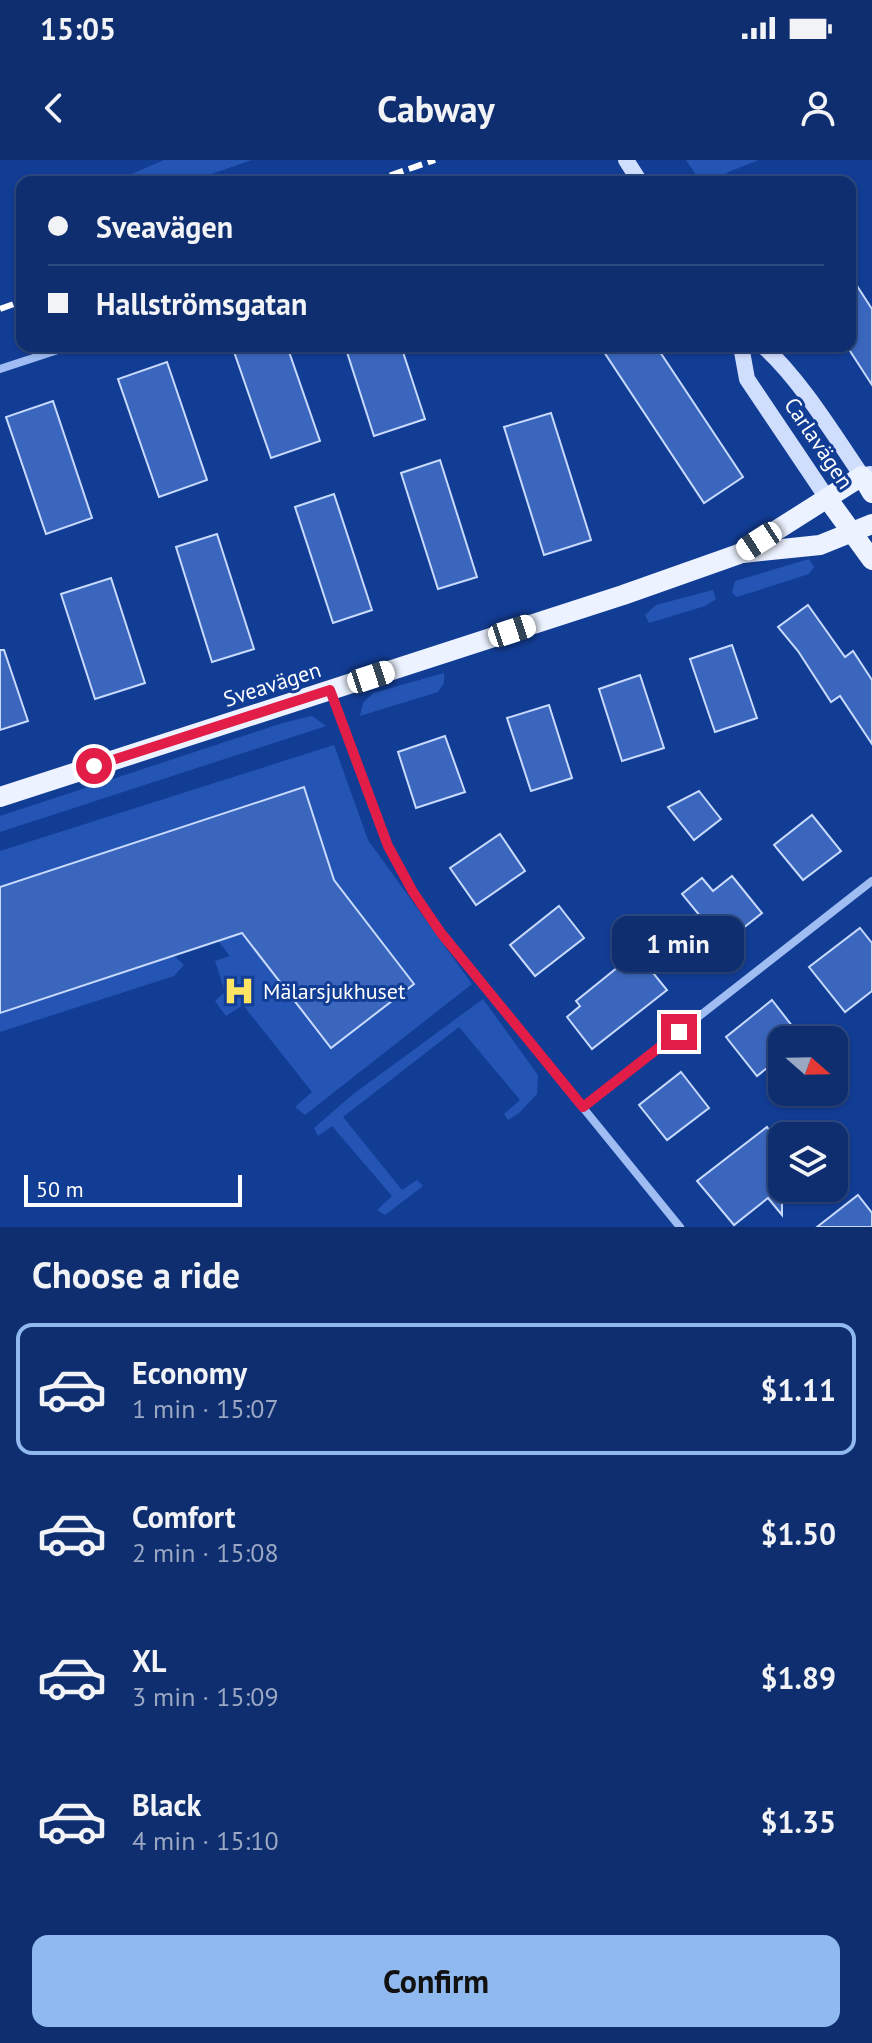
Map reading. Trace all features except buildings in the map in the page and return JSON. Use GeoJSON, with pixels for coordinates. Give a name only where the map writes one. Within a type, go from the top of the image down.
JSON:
{"type":"FeatureCollection","features":[{"type":"Feature","properties":{"kind":"main road","name":"Carlavägen"},"geometry":{"type":"LineString","coordinates":[[742,352],[747,379],[787,442],[872,560]]}},
{"type":"Feature","properties":{"kind":"main road","name":"Carlavägen"},"geometry":{"type":"LineString","coordinates":[[770,352],[869,481]]}},
{"type":"Feature","properties":{"kind":"main road","name":"Sveavägen"},"geometry":{"type":"LineString","coordinates":[[0,797],[623,595],[739,554],[827,498],[869,481]]}},
{"type":"Feature","properties":{"kind":"main road","name":"Sveavägen"},"geometry":{"type":"LineString","coordinates":[[739,554],[820,545],[872,524]]}},
{"type":"Feature","properties":{"kind":"street"},"geometry":{"type":"LineString","coordinates":[[0,369],[52,352]]}},
{"type":"Feature","properties":{"kind":"street"},"geometry":{"type":"LineString","coordinates":[[330,690],[388,846],[413,892],[441,933],[680,1227]]}},
{"type":"Feature","properties":{"kind":"street"},"geometry":{"type":"LineString","coordinates":[[583,1107],[872,881]]}},
{"type":"Feature","properties":{"kind":"shaded area"},"geometry":{"type":"Polygon","coordinates":[[[164,160],[252,160],[205,176],[127,176],[164,160]]]}},
{"type":"Feature","properties":{"kind":"shaded area"},"geometry":{"type":"Polygon","coordinates":[[[686,160],[759,160],[724,176],[697,176],[686,160]]]}},
{"type":"Feature","properties":{"kind":"shaded area"},"geometry":{"type":"Polygon","coordinates":[[[809,559],[814,567],[809,574],[737,597],[732,593],[735,581],[809,559]]]}},
{"type":"Feature","properties":{"kind":"shaded area"},"geometry":{"type":"Polygon","coordinates":[[[713,590],[716,599],[705,606],[649,623],[645,615],[656,605],[713,590]]]}},
{"type":"Feature","properties":{"kind":"shaded area"},"geometry":{"type":"Polygon","coordinates":[[[444,673],[444,683],[438,692],[360,716],[363,703],[373,693],[444,673]]]}},
{"type":"Feature","properties":{"kind":"shaded area"},"geometry":{"type":"Polygon","coordinates":[[[312,716],[326,726],[0,832],[0,816],[312,716]]]}},
{"type":"Feature","properties":{"kind":"shaded area"},"geometry":{"type":"Polygon","coordinates":[[[334,745],[368,840],[472,984],[305,1115],[295,1107],[312,1092],[243,1005],[226,1016],[215,1001],[225,992],[215,961],[230,956],[218,941],[242,933],[331,1048],[414,984],[334,880],[304,787],[0,887],[0,851],[334,745]]]}},
{"type":"Feature","properties":{"kind":"shaded area"},"geometry":{"type":"Polygon","coordinates":[[[174,956],[184,965],[174,976],[0,1032],[0,1013],[174,956]]]}},
{"type":"Feature","properties":{"kind":"shaded area"},"geometry":{"type":"Polygon","coordinates":[[[483,999],[538,1075],[537,1094],[508,1120],[504,1114],[520,1100],[459,1027],[343,1117],[402,1190],[417,1180],[423,1186],[385,1215],[377,1210],[392,1196],[332,1126],[318,1136],[314,1128],[352,1095],[483,999]]]}},
{"type":"Feature","properties":{"kind":"railway"},"geometry":{"type":"LineString","coordinates":[[388,176],[435,160]]}},
{"type":"Feature","properties":{"kind":"railway"},"geometry":{"type":"LineString","coordinates":[[0,309],[16,303]]}},
{"type":"Feature","properties":{"kind":"place","name":"Mälarsjukhuset"},"geometry":{"type":"Point","coordinates":[239,991]}},
{"type":"Feature","properties":{"kind":"route"},"geometry":{"type":"LineString","coordinates":[[94,766],[330,690],[388,846],[413,892],[441,933],[583,1107],[679,1032]]}}]}
